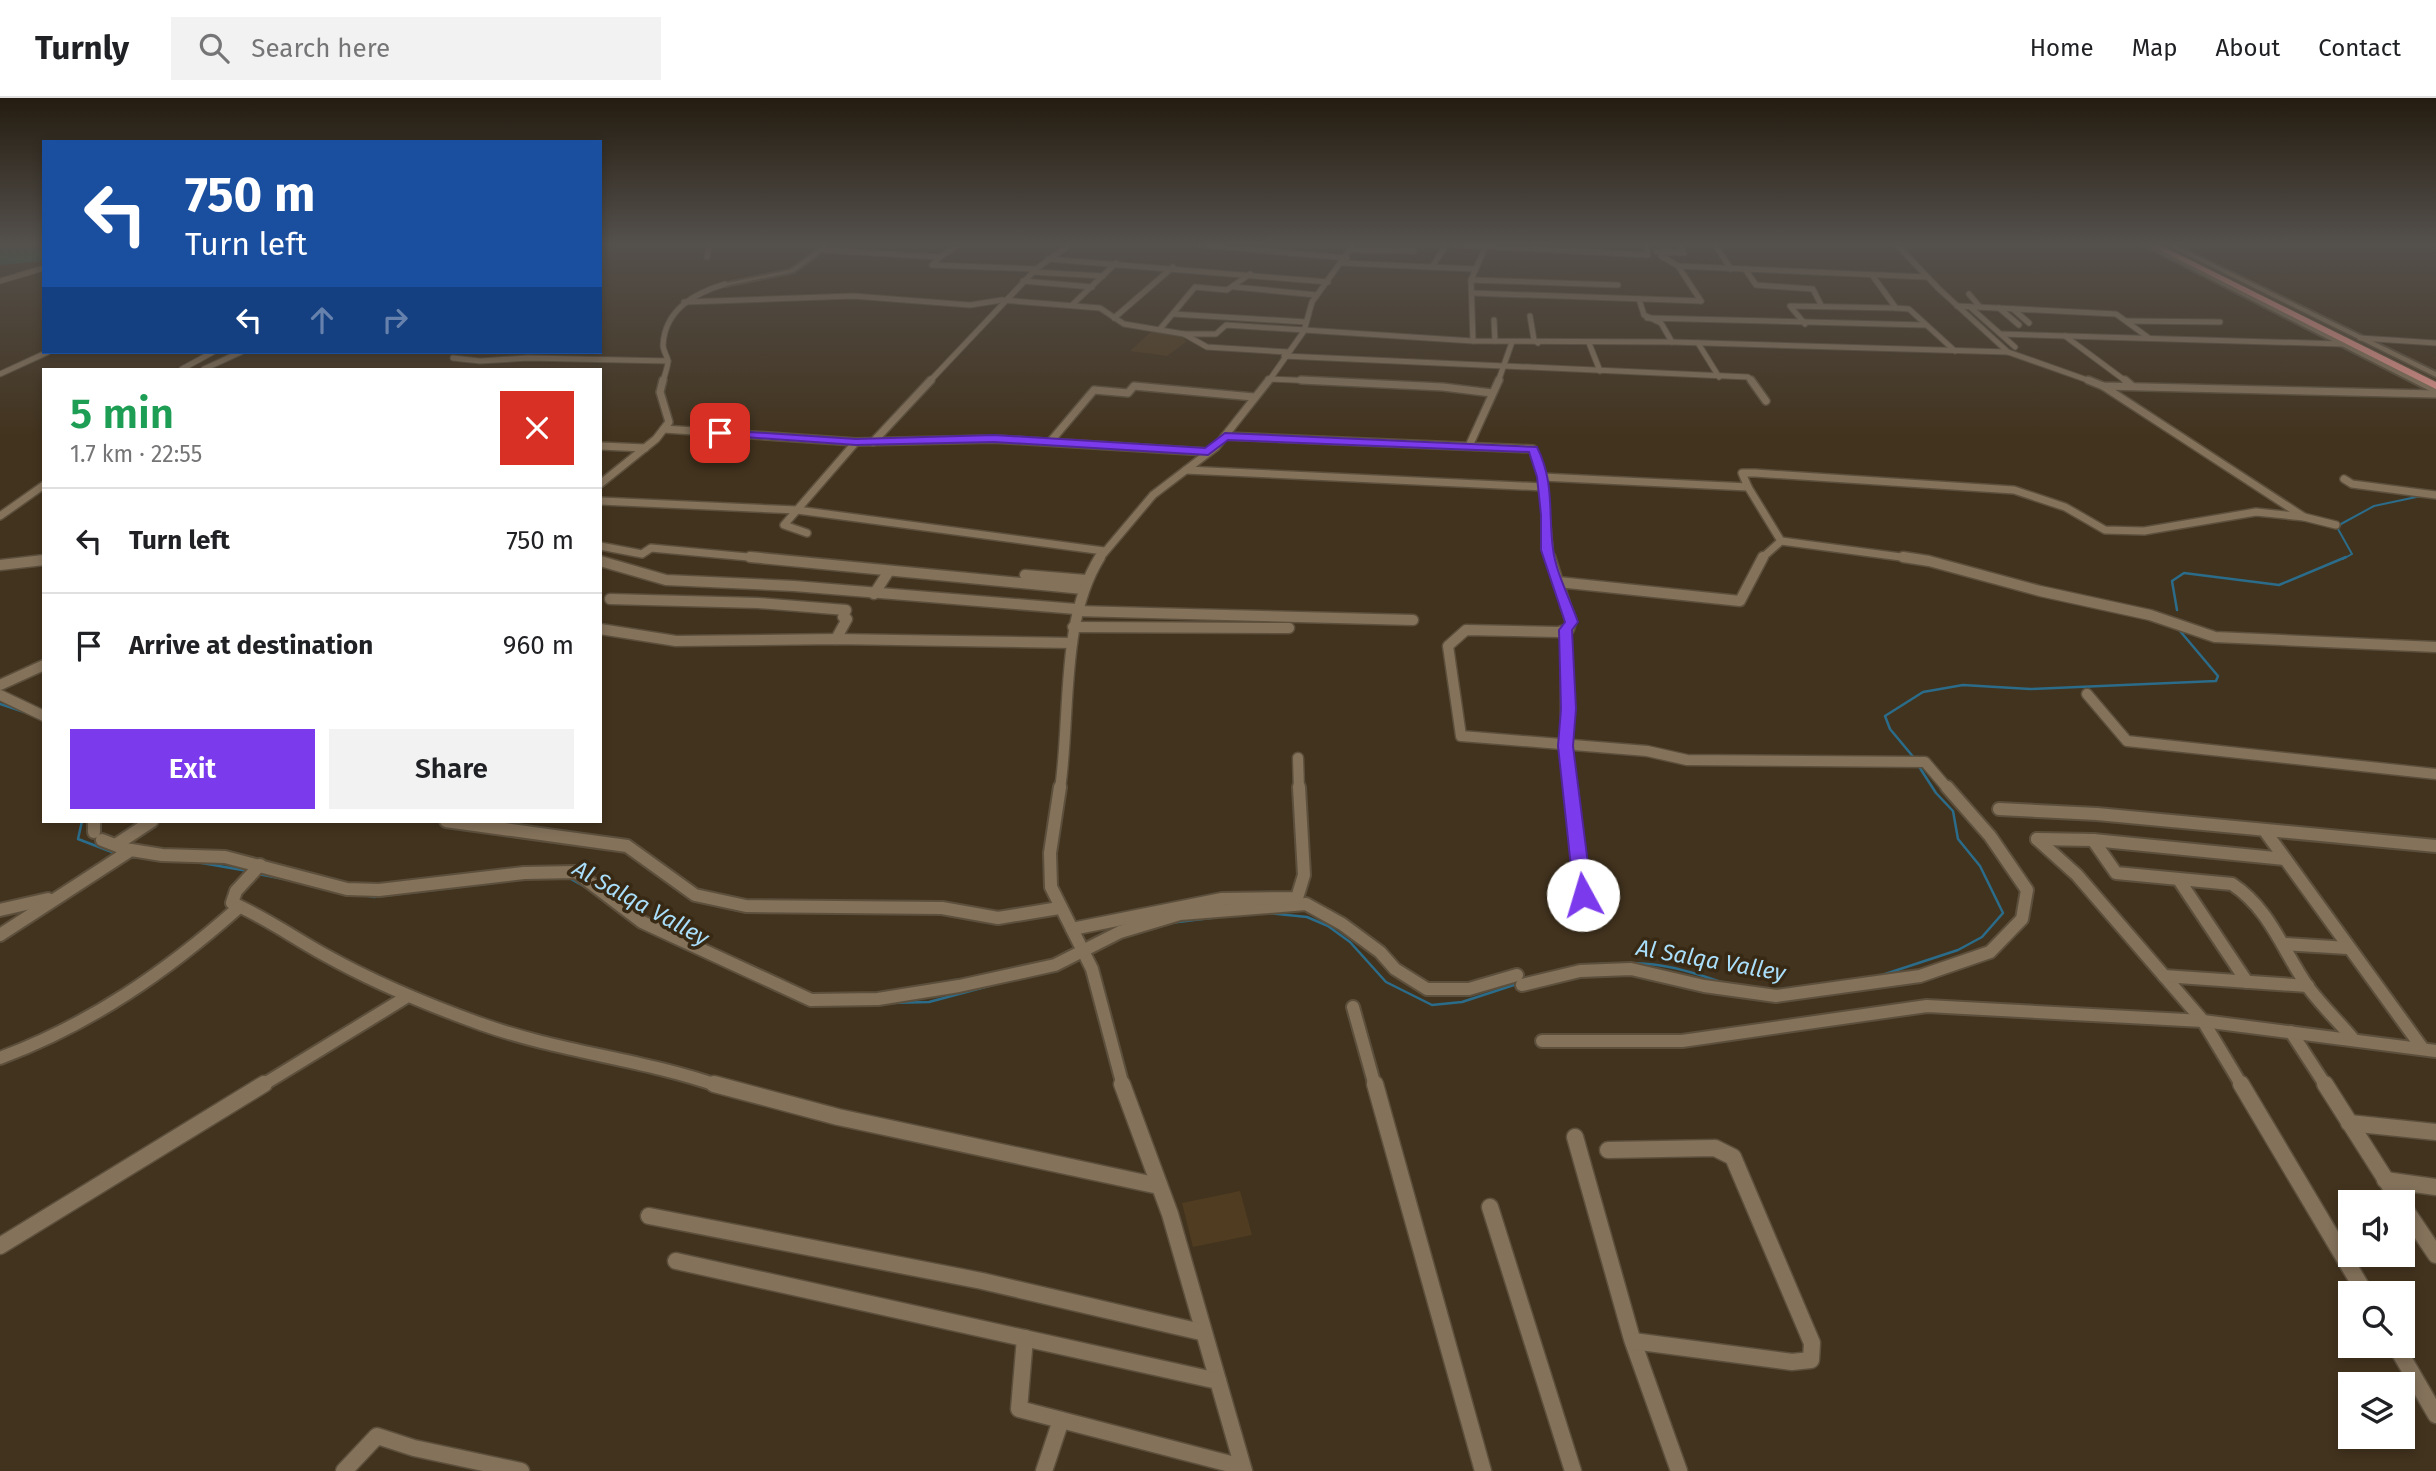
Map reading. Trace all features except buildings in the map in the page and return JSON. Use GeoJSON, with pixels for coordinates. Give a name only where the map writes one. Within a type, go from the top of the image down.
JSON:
{"type":"FeatureCollection","features":[{"type":"Feature","properties":{"kind":"highway"},"geometry":{"type":"LineString","coordinates":[[2282,309],[2434,387]]}},
{"type":"Feature","properties":{"kind":"highway"},"geometry":{"type":"LineString","coordinates":[[2289,309],[2434,387]]}},
{"type":"Feature","properties":{"kind":"main road"},"geometry":{"type":"LineString","coordinates":[[2273,309],[2434,387]]}},
{"type":"Feature","properties":{"kind":"main road"},"geometry":{"type":"LineString","coordinates":[[2301,309],[2360,338],[2434,387]]}},
{"type":"Feature","properties":{"kind":"street"},"geometry":{"type":"LineString","coordinates":[[602,482],[645,448],[669,422],[660,392],[668,361],[663,348],[664,334],[680,309]]}},
{"type":"Feature","properties":{"kind":"street"},"geometry":{"type":"LineString","coordinates":[[873,442],[996,309]]}},
{"type":"Feature","properties":{"kind":"street"},"geometry":{"type":"LineString","coordinates":[[1105,309],[1124,324],[1184,334],[1216,334],[1226,325],[1305,327]]}},
{"type":"Feature","properties":{"kind":"street"},"geometry":{"type":"LineString","coordinates":[[1114,318],[1124,309]]}},
{"type":"Feature","properties":{"kind":"street"},"geometry":{"type":"LineString","coordinates":[[1160,329],[1177,309]]}},
{"type":"Feature","properties":{"kind":"street"},"geometry":{"type":"LineString","coordinates":[[1243,1469],[1201,1332],[1170,1214],[1121,1082],[1092,969],[1059,908],[1051,887],[1050,853],[1067,741],[1073,627],[1084,585],[1104,551],[1153,495],[1208,452],[1248,411],[1254,397],[1305,327],[1311,309]]}},
{"type":"Feature","properties":{"kind":"street"},"geometry":{"type":"LineString","coordinates":[[1472,309],[1473,341]]}},
{"type":"Feature","properties":{"kind":"street"},"geometry":{"type":"LineString","coordinates":[[1643,309],[1647,318],[1661,323],[1672,342]]}},
{"type":"Feature","properties":{"kind":"street"},"geometry":{"type":"LineString","coordinates":[[1793,309],[1805,324]]}},
{"type":"Feature","properties":{"kind":"street"},"geometry":{"type":"LineString","coordinates":[[1837,309],[1853,325]]}},
{"type":"Feature","properties":{"kind":"street"},"geometry":{"type":"LineString","coordinates":[[1909,309],[1955,351]]}},
{"type":"Feature","properties":{"kind":"street"},"geometry":{"type":"LineString","coordinates":[[1960,309],[2008,352]]}},
{"type":"Feature","properties":{"kind":"street"},"geometry":{"type":"LineString","coordinates":[[1972,309],[2015,347]]}},
{"type":"Feature","properties":{"kind":"street"},"geometry":{"type":"LineString","coordinates":[[2000,309],[2019,325]]}},
{"type":"Feature","properties":{"kind":"street"},"geometry":{"type":"LineString","coordinates":[[2013,309],[2029,323]]}},
{"type":"Feature","properties":{"kind":"street"},"geometry":{"type":"LineString","coordinates":[[2015,309],[2116,314],[2149,338]]}},
{"type":"Feature","properties":{"kind":"street"},"geometry":{"type":"LineString","coordinates":[[1173,314],[1473,341],[1672,342],[2008,352],[2103,386],[2304,517]]}},
{"type":"Feature","properties":{"kind":"street"},"geometry":{"type":"LineString","coordinates":[[1530,316],[1534,340],[1538,343]]}},
{"type":"Feature","properties":{"kind":"street"},"geometry":{"type":"LineString","coordinates":[[1647,318],[1925,325]]}},
{"type":"Feature","properties":{"kind":"street"},"geometry":{"type":"LineString","coordinates":[[1494,320],[1495,341]]}},
{"type":"Feature","properties":{"kind":"street"},"geometry":{"type":"LineString","coordinates":[[2127,321],[2220,322]]}},
{"type":"Feature","properties":{"kind":"street"},"geometry":{"type":"LineString","coordinates":[[2170,330],[2183,339]]}},
{"type":"Feature","properties":{"kind":"street"},"geometry":{"type":"LineString","coordinates":[[1184,334],[1195,343],[1207,347],[1286,354],[1748,377],[1766,401]]}},
{"type":"Feature","properties":{"kind":"street"},"geometry":{"type":"LineString","coordinates":[[2001,334],[2343,344]]}},
{"type":"Feature","properties":{"kind":"street"},"geometry":{"type":"LineString","coordinates":[[2065,336],[2132,386]]}},
{"type":"Feature","properties":{"kind":"street"},"geometry":{"type":"LineString","coordinates":[[2360,338],[2436,344]]}},
{"type":"Feature","properties":{"kind":"street"},"geometry":{"type":"LineString","coordinates":[[1469,446],[1505,367],[1512,342]]}},
{"type":"Feature","properties":{"kind":"street"},"geometry":{"type":"LineString","coordinates":[[1589,343],[1600,371]]}},
{"type":"Feature","properties":{"kind":"street"},"geometry":{"type":"LineString","coordinates":[[1698,343],[1719,377]]}},
{"type":"Feature","properties":{"kind":"street"},"geometry":{"type":"LineString","coordinates":[[0,374],[44,354]]}},
{"type":"Feature","properties":{"kind":"street"},"geometry":{"type":"LineString","coordinates":[[184,368],[209,354]]}},
{"type":"Feature","properties":{"kind":"street"},"geometry":{"type":"LineString","coordinates":[[206,368],[237,354]]}},
{"type":"Feature","properties":{"kind":"street"},"geometry":{"type":"LineString","coordinates":[[453,358],[668,361]]}},
{"type":"Feature","properties":{"kind":"street"},"geometry":{"type":"LineString","coordinates":[[485,368],[505,359]]}},
{"type":"Feature","properties":{"kind":"street"},"geometry":{"type":"LineString","coordinates":[[1268,379],[1443,387],[1492,393]]}},
{"type":"Feature","properties":{"kind":"street"},"geometry":{"type":"LineString","coordinates":[[1050,442],[1094,390],[1128,393],[1134,386],[1254,397]]}},
{"type":"Feature","properties":{"kind":"street"},"geometry":{"type":"LineString","coordinates":[[2103,386],[2434,387]]}},
{"type":"Feature","properties":{"kind":"street"},"geometry":{"type":"LineString","coordinates":[[664,429],[856,442],[956,438],[1208,452]]}},
{"type":"Feature","properties":{"kind":"street"},"geometry":{"type":"LineString","coordinates":[[1225,436],[1533,449],[1542,477],[1547,550],[1571,622],[1566,630],[1569,709],[1566,746],[1583,895]]}},
{"type":"Feature","properties":{"kind":"street"},"geometry":{"type":"LineString","coordinates":[[807,533],[793,531],[784,525],[856,442]]}},
{"type":"Feature","properties":{"kind":"street"},"geometry":{"type":"LineString","coordinates":[[602,446],[645,448]]}},
{"type":"Feature","properties":{"kind":"street"},"geometry":{"type":"LineString","coordinates":[[1186,470],[1543,487]]}},
{"type":"Feature","properties":{"kind":"street"},"geometry":{"type":"LineString","coordinates":[[1781,541],[1742,473],[2014,490],[2065,507],[2105,530],[2144,531],[2256,512],[2304,517],[2336,525]]}},
{"type":"Feature","properties":{"kind":"street"},"geometry":{"type":"LineString","coordinates":[[1542,477],[1748,487]]}},
{"type":"Feature","properties":{"kind":"street"},"geometry":{"type":"LineString","coordinates":[[2344,479],[2352,484],[2436,495]]}},
{"type":"Feature","properties":{"kind":"street"},"geometry":{"type":"LineString","coordinates":[[0,518],[42,486]]}},
{"type":"Feature","properties":{"kind":"street"},"geometry":{"type":"LineString","coordinates":[[0,518],[42,496]]}},
{"type":"Feature","properties":{"kind":"street"},"geometry":{"type":"LineString","coordinates":[[602,501],[797,510],[1104,551]]}},
{"type":"Feature","properties":{"kind":"street"},"geometry":{"type":"LineString","coordinates":[[1558,582],[1740,601],[1755,566],[1769,548],[1781,541],[1937,563],[2040,591],[2150,615],[2215,638],[2436,647]]}},
{"type":"Feature","properties":{"kind":"street"},"geometry":{"type":"LineString","coordinates":[[602,546],[620,552],[642,554],[651,548],[889,572],[1084,585]]}},
{"type":"Feature","properties":{"kind":"street"},"geometry":{"type":"LineString","coordinates":[[0,565],[42,561]]}},
{"type":"Feature","properties":{"kind":"street"},"geometry":{"type":"LineString","coordinates":[[602,562],[666,580],[1076,610],[1413,620]]}},
{"type":"Feature","properties":{"kind":"street"},"geometry":{"type":"LineString","coordinates":[[874,594],[889,572]]}},
{"type":"Feature","properties":{"kind":"street"},"geometry":{"type":"LineString","coordinates":[[1025,575],[1084,585]]}},
{"type":"Feature","properties":{"kind":"street"},"geometry":{"type":"LineString","coordinates":[[610,599],[758,603],[846,610],[843,617],[847,619],[836,639]]}},
{"type":"Feature","properties":{"kind":"street"},"geometry":{"type":"LineString","coordinates":[[1073,627],[1289,628]]}},
{"type":"Feature","properties":{"kind":"street"},"geometry":{"type":"LineString","coordinates":[[602,629],[676,641],[836,639],[1072,643]]}},
{"type":"Feature","properties":{"kind":"street"},"geometry":{"type":"LineString","coordinates":[[97,831],[131,850],[162,855],[225,857],[347,889],[379,890],[524,873],[576,872],[642,922],[811,1000],[878,999],[959,986],[1055,965],[1120,932],[1180,914],[1306,904],[1342,924],[1380,952],[1395,969],[1427,989],[1469,989],[1580,971],[1631,969],[1704,986],[1776,996],[1920,976],[1990,952],[2022,919],[2026,890],[1990,836],[1924,762],[1687,761],[1647,751],[1461,736],[1448,646],[1466,630],[1566,630]]}},
{"type":"Feature","properties":{"kind":"street"},"geometry":{"type":"LineString","coordinates":[[0,685],[42,666]]}},
{"type":"Feature","properties":{"kind":"street"},"geometry":{"type":"LineString","coordinates":[[2087,694],[2127,741],[2436,774]]}},
{"type":"Feature","properties":{"kind":"street"},"geometry":{"type":"LineString","coordinates":[[0,695],[42,715]]}},
{"type":"Feature","properties":{"kind":"street"},"geometry":{"type":"LineString","coordinates":[[1072,929],[1222,899],[1297,898],[1305,882],[1307,863],[1302,851],[1304,829],[1300,823],[1298,758]]}},
{"type":"Feature","properties":{"kind":"street"},"geometry":{"type":"LineString","coordinates":[[1999,809],[2097,814],[2436,846]]}},
{"type":"Feature","properties":{"kind":"street"},"geometry":{"type":"LineString","coordinates":[[117,844],[149,823]]}},
{"type":"Feature","properties":{"kind":"street"},"geometry":{"type":"LineString","coordinates":[[460,823],[627,846],[695,895],[746,906],[942,908],[998,918],[1059,908]]}},
{"type":"Feature","properties":{"kind":"street"},"geometry":{"type":"LineString","coordinates":[[2266,831],[2348,948],[2430,1050]]}},
{"type":"Feature","properties":{"kind":"street"},"geometry":{"type":"LineString","coordinates":[[2286,859],[2093,840],[2037,839],[2077,875],[2203,1021],[2358,1281]]}},
{"type":"Feature","properties":{"kind":"street"},"geometry":{"type":"LineString","coordinates":[[2093,840],[2116,873],[2232,884],[2243,890],[2284,944],[2308,986],[2354,1040]]}},
{"type":"Feature","properties":{"kind":"street"},"geometry":{"type":"LineString","coordinates":[[0,935],[131,850]]}},
{"type":"Feature","properties":{"kind":"street"},"geometry":{"type":"LineString","coordinates":[[260,865],[236,891],[232,903],[251,911],[326,956],[408,996],[484,1025],[582,1053],[691,1076],[736,1092],[1159,1186]]}},
{"type":"Feature","properties":{"kind":"street"},"geometry":{"type":"LineString","coordinates":[[2179,880],[2247,982]]}},
{"type":"Feature","properties":{"kind":"street"},"geometry":{"type":"LineString","coordinates":[[0,910],[55,898]]}},
{"type":"Feature","properties":{"kind":"street"},"geometry":{"type":"LineString","coordinates":[[0,1058],[57,1037],[126,998],[199,943],[239,908]]}},
{"type":"Feature","properties":{"kind":"street"},"geometry":{"type":"LineString","coordinates":[[2284,944],[2348,948]]}},
{"type":"Feature","properties":{"kind":"street"},"geometry":{"type":"LineString","coordinates":[[2164,976],[2308,986]]}},
{"type":"Feature","properties":{"kind":"street"},"geometry":{"type":"LineString","coordinates":[[0,1246],[408,996]]}},
{"type":"Feature","properties":{"kind":"street"},"geometry":{"type":"LineString","coordinates":[[1542,1041],[1682,1041],[1927,1006],[2203,1021],[2430,1050]]}},
{"type":"Feature","properties":{"kind":"street"},"geometry":{"type":"LineString","coordinates":[[1353,1007],[1483,1471]]}},
{"type":"Feature","properties":{"kind":"street"},"geometry":{"type":"LineString","coordinates":[[2291,1032],[2392,1190]]}},
{"type":"Feature","properties":{"kind":"street"},"geometry":{"type":"LineString","coordinates":[[2349,1123],[2436,1132]]}},
{"type":"Feature","properties":{"kind":"street"},"geometry":{"type":"LineString","coordinates":[[1575,1137],[1589,1195],[1633,1340],[1662,1416],[1678,1471]]}},
{"type":"Feature","properties":{"kind":"street"},"geometry":{"type":"LineString","coordinates":[[1608,1150],[1715,1148],[1733,1157],[1812,1343],[1811,1360],[1792,1362],[1633,1340]]}},
{"type":"Feature","properties":{"kind":"street"},"geometry":{"type":"LineString","coordinates":[[2385,1180],[2436,1186]]}},
{"type":"Feature","properties":{"kind":"street"},"geometry":{"type":"LineString","coordinates":[[1490,1207],[1573,1471]]}},
{"type":"Feature","properties":{"kind":"street"},"geometry":{"type":"LineString","coordinates":[[649,1216],[982,1281],[1201,1332]]}},
{"type":"Feature","properties":{"kind":"street"},"geometry":{"type":"LineString","coordinates":[[2415,1224],[2436,1255]]}},
{"type":"Feature","properties":{"kind":"street"},"geometry":{"type":"LineString","coordinates":[[676,1261],[1218,1381]]}},
{"type":"Feature","properties":{"kind":"street"},"geometry":{"type":"LineString","coordinates":[[1025,1338],[1019,1409],[1243,1469]]}},
{"type":"Feature","properties":{"kind":"street"},"geometry":{"type":"LineString","coordinates":[[2403,1358],[2436,1415]]}},
{"type":"Feature","properties":{"kind":"street"},"geometry":{"type":"LineString","coordinates":[[1044,1471],[1061,1420]]}},
{"type":"Feature","properties":{"kind":"street"},"geometry":{"type":"LineString","coordinates":[[344,1471],[377,1436],[414,1448],[522,1471]]}},
{"type":"Feature","properties":{"kind":"shaded area"},"geometry":{"type":"Polygon","coordinates":[[[1152,331],[1186,337],[1184,340],[1187,341],[1167,356],[1130,351],[1152,331]]]}},
{"type":"Feature","properties":{"kind":"shaded area"},"geometry":{"type":"Polygon","coordinates":[[[1240,1191],[1252,1235],[1193,1247],[1182,1203],[1240,1191]]]}},
{"type":"Feature","properties":{"kind":"waterway","name":"Al Salqa Valley"},"geometry":{"type":"LineString","coordinates":[[2343,559],[2352,554],[2338,529],[2341,524],[2374,506],[2421,496]]}},
{"type":"Feature","properties":{"kind":"waterway","name":"Al Salqa Valley"},"geometry":{"type":"LineString","coordinates":[[2177,610],[2172,581],[2184,573],[2279,585],[2346,557]]}},
{"type":"Feature","properties":{"kind":"waterway","name":"Al Salqa Valley"},"geometry":{"type":"LineString","coordinates":[[1915,759],[1890,729],[1885,716],[1923,692],[1963,685],[2030,689],[2216,681],[2218,676],[2180,631]]}},
{"type":"Feature","properties":{"kind":"waterway","name":"Al Salqa Valley"},"geometry":{"type":"LineString","coordinates":[[0,704],[30,714]]}},
{"type":"Feature","properties":{"kind":"waterway","name":"Al Salqa Valley"},"geometry":{"type":"LineString","coordinates":[[1879,976],[1958,950],[1982,937],[2003,913],[1980,866],[1958,839],[1953,811],[1936,793],[1918,765]]}},
{"type":"Feature","properties":{"kind":"waterway","name":"Al Salqa Valley"},"geometry":{"type":"LineString","coordinates":[[82,823],[78,839],[117,854]]}},
{"type":"Feature","properties":{"kind":"waterway","name":"Al Salqa Valley"},"geometry":{"type":"LineString","coordinates":[[130,857],[144,858]]}},
{"type":"Feature","properties":{"kind":"waterway","name":"Al Salqa Valley"},"geometry":{"type":"LineString","coordinates":[[196,862],[248,871]]}},
{"type":"Feature","properties":{"kind":"waterway","name":"Al Salqa Valley"},"geometry":{"type":"LineString","coordinates":[[258,874],[289,880]]}},
{"type":"Feature","properties":{"kind":"waterway","name":"Al Salqa Valley"},"geometry":{"type":"LineString","coordinates":[[569,878],[587,888]]}},
{"type":"Feature","properties":{"kind":"waterway","name":"Al Salqa Valley"},"geometry":{"type":"LineString","coordinates":[[364,895],[374,897],[493,883]]}},
{"type":"Feature","properties":{"kind":"waterway","name":"Al Salqa Valley"},"geometry":{"type":"LineString","coordinates":[[1267,913],[1307,917],[1328,926],[1350,942],[1386,982],[1432,1005],[1462,1002],[1517,984]]}},
{"type":"Feature","properties":{"kind":"waterway","name":"Al Salqa Valley"},"geometry":{"type":"LineString","coordinates":[[1170,923],[1219,917]]}},
{"type":"Feature","properties":{"kind":"waterway","name":"Al Salqa Valley"},"geometry":{"type":"LineString","coordinates":[[657,935],[685,949]]}},
{"type":"Feature","properties":{"kind":"waterway","name":"Al Salqa Valley"},"geometry":{"type":"LineString","coordinates":[[1584,965],[1654,964],[1721,982]]}},
{"type":"Feature","properties":{"kind":"waterway","name":"Al Salqa Valley"},"geometry":{"type":"LineString","coordinates":[[890,1003],[929,1002],[1004,982]]}},
{"type":"Feature","properties":{"kind":"route"},"geometry":{"type":"LineString","coordinates":[[720,433],[856,442],[994,439],[1208,452],[1225,436],[1533,449],[1542,477],[1547,515],[1547,550],[1571,622],[1566,630],[1569,709],[1566,746],[1583,895]]}}]}
